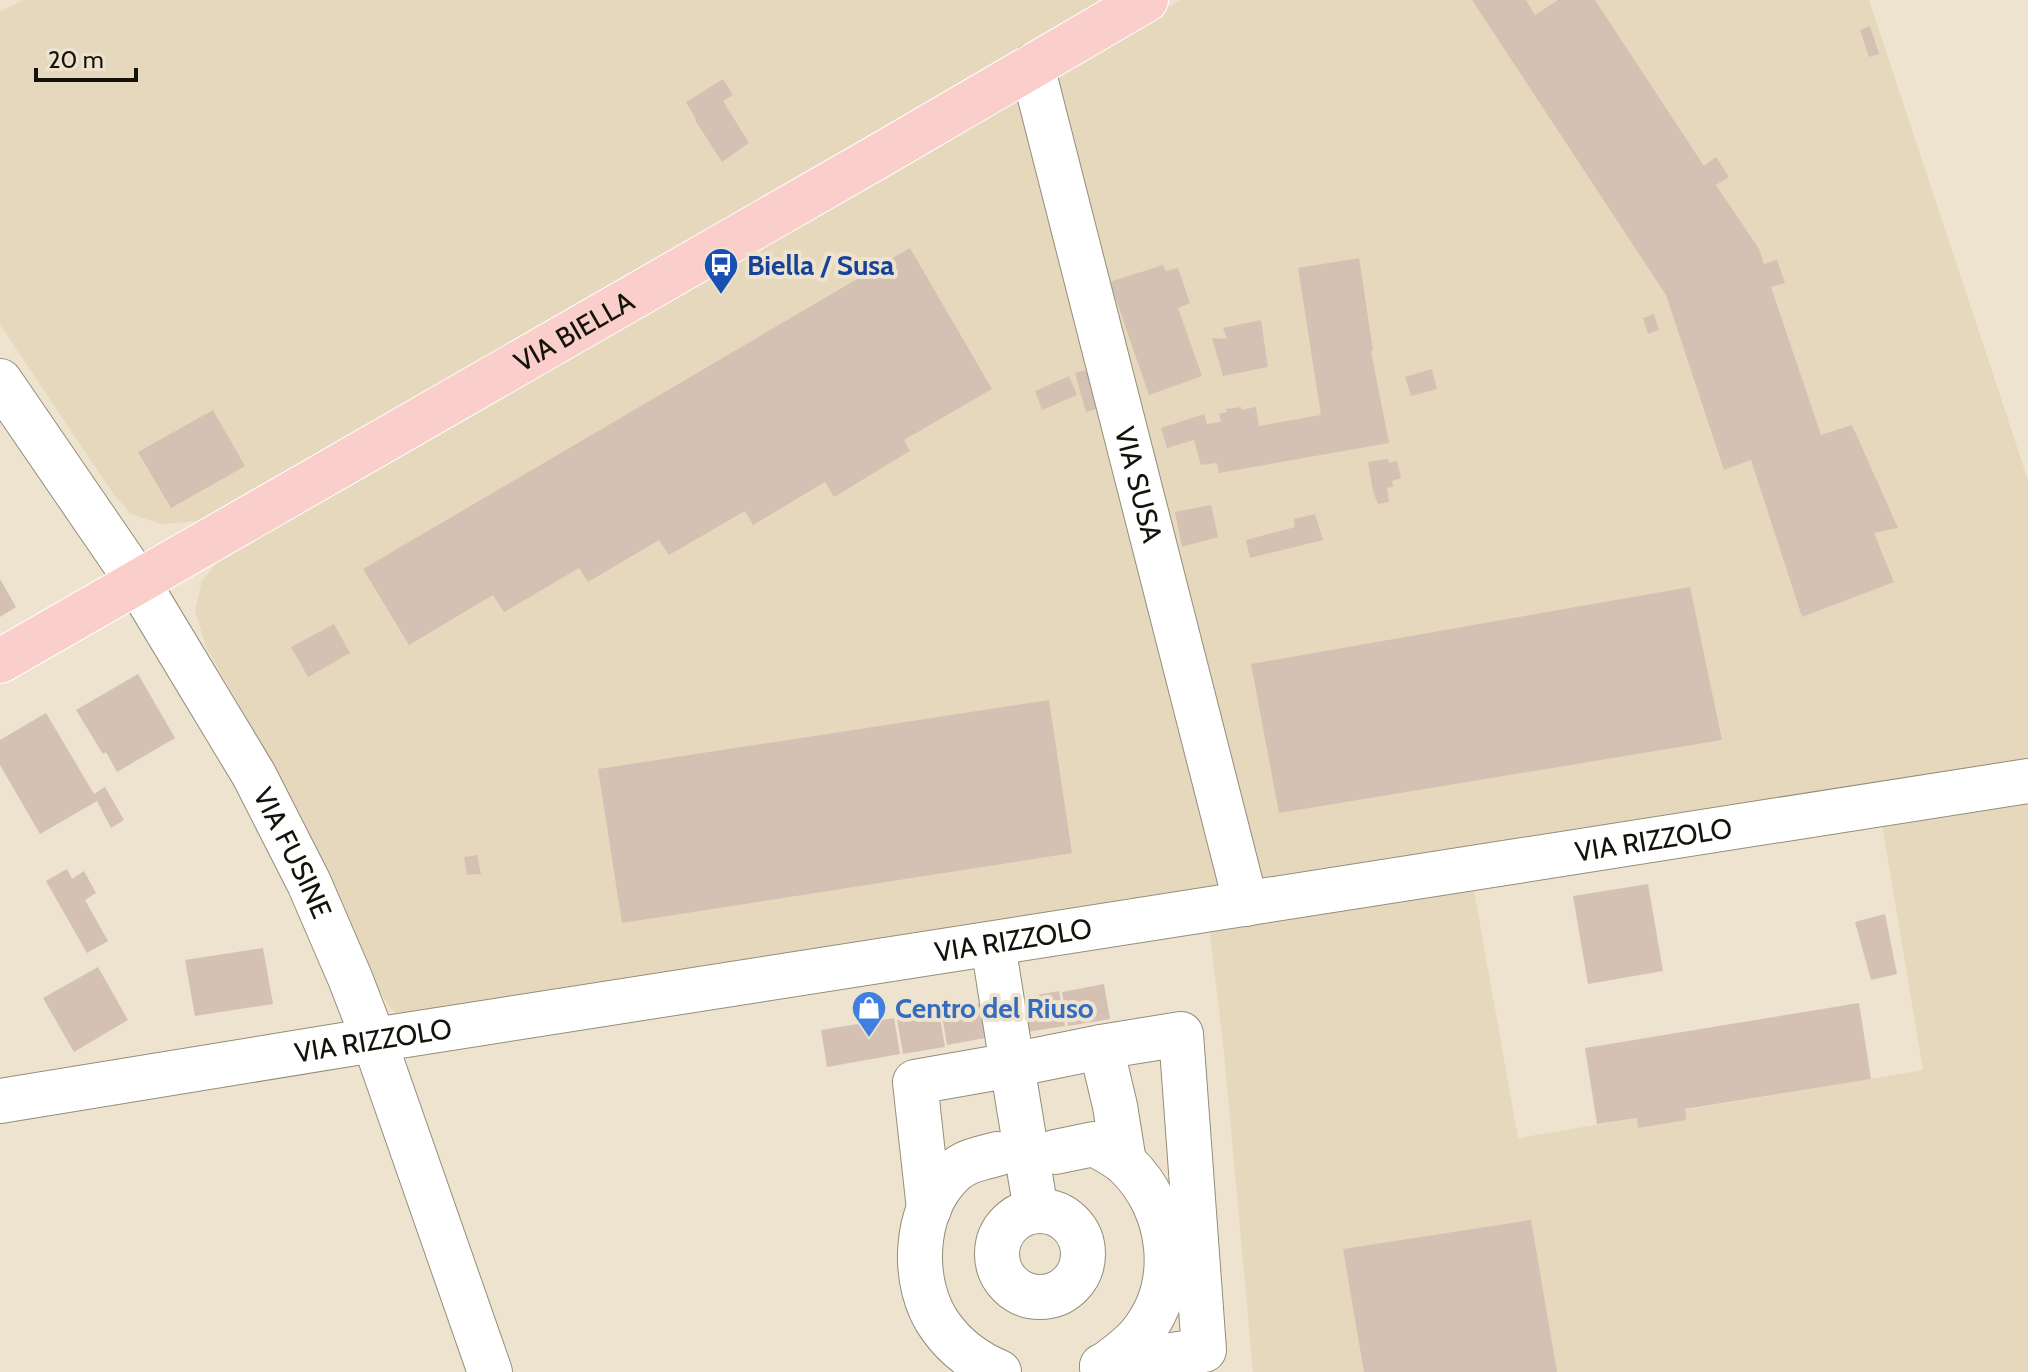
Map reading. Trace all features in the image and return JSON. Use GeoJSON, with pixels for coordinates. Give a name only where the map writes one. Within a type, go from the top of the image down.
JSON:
{"type":"FeatureCollection","features":[{"type":"Feature","properties":{"kind":"main road","name":"VIA BIELLA"},"geometry":{"type":"LineString","coordinates":[[0,661],[1146,0]]}},
{"type":"Feature","properties":{"kind":"street","name":"VIA SUSA"},"geometry":{"type":"LineString","coordinates":[[1032,66],[1246,904]]}},
{"type":"Feature","properties":{"kind":"street","name":"VIA FUSINE"},"geometry":{"type":"LineString","coordinates":[[0,381],[137,581],[254,775],[309,883],[374,1040],[490,1372]]}},
{"type":"Feature","properties":{"kind":"street","name":"VIA RIZZOLO"},"geometry":{"type":"LineString","coordinates":[[0,1101],[2028,781]]}},
{"type":"Feature","properties":{"kind":"street"},"geometry":{"type":"LineString","coordinates":[[993,944],[1036,1211]]}},
{"type":"Feature","properties":{"kind":"street"},"geometry":{"type":"LineString","coordinates":[[929,1209],[915,1082],[1181,1034],[1204,1350],[1095,1369]]}},
{"type":"Feature","properties":{"kind":"street"},"geometry":{"type":"LineString","coordinates":[[1101,1047],[1124,1162]]}},
{"type":"Feature","properties":{"kind":"street"},"geometry":{"type":"LineString","coordinates":[[1055,1152],[1094,1144],[1124,1162],[1149,1192],[1166,1238],[1167,1263],[1163,1289],[1154,1312],[1141,1334],[1123,1352],[1095,1369]]}},
{"type":"Feature","properties":{"kind":"street"},"geometry":{"type":"LineString","coordinates":[[997,1154],[973,1159],[952,1173],[936,1195],[924,1220],[920,1247],[921,1274],[927,1301],[939,1325],[957,1346],[979,1363],[999,1372]]}},
{"type":"Feature","properties":{"kind":"shaded area"},"geometry":{"type":"Polygon","coordinates":[[[23,0],[1102,0],[712,231],[198,521],[161,524],[131,514],[112,492],[0,325],[0,12],[23,0]]]}},
{"type":"Feature","properties":{"kind":"shaded area"},"geometry":{"type":"Polygon","coordinates":[[[1180,0],[1869,0],[2028,480],[2028,759],[407,1020],[392,1010],[374,982],[278,773],[206,647],[195,611],[202,581],[219,560],[253,536],[1180,0]]]}},
{"type":"Feature","properties":{"kind":"shaded area"},"geometry":{"type":"Polygon","coordinates":[[[2028,794],[2028,1372],[1253,1372],[1224,1052],[1209,927],[1473,885],[1518,1138],[1923,1070],[1881,818],[2028,794]]]}},
{"type":"Feature","properties":{"kind":"building"},"geometry":{"type":"Polygon","coordinates":[[[1472,0],[1526,0],[1535,15],[1558,0],[1595,0],[1704,166],[1716,157],[1729,177],[1716,185],[1759,249],[1764,264],[1777,260],[1785,283],[1771,287],[1821,435],[1852,425],[1898,528],[1874,533],[1894,582],[1802,617],[1751,460],[1724,470],[1666,295],[1472,0]]]}},
{"type":"Feature","properties":{"kind":"building"},"geometry":{"type":"Polygon","coordinates":[[[1870,26],[1879,54],[1869,57],[1860,30],[1870,26]]]}},
{"type":"Feature","properties":{"kind":"building"},"geometry":{"type":"Polygon","coordinates":[[[723,79],[733,95],[723,101],[749,143],[722,162],[686,102],[723,79]]]}},
{"type":"Feature","properties":{"kind":"building"},"geometry":{"type":"Polygon","coordinates":[[[910,248],[992,389],[904,440],[910,451],[834,497],[825,482],[753,525],[745,511],[669,555],[659,540],[588,582],[579,568],[504,612],[493,595],[409,645],[363,569],[910,248]]]}},
{"type":"Feature","properties":{"kind":"building"},"geometry":{"type":"Polygon","coordinates":[[[1359,258],[1371,351],[1389,443],[1219,473],[1217,463],[1201,465],[1194,440],[1167,448],[1161,428],[1204,414],[1207,424],[1221,422],[1219,414],[1227,412],[1226,409],[1256,407],[1259,426],[1321,415],[1298,268],[1359,258]]]}},
{"type":"Feature","properties":{"kind":"building"},"geometry":{"type":"Polygon","coordinates":[[[1163,265],[1166,271],[1178,268],[1190,303],[1178,308],[1202,376],[1149,395],[1110,282],[1163,265]]]}},
{"type":"Feature","properties":{"kind":"building"},"geometry":{"type":"Polygon","coordinates":[[[1654,314],[1659,330],[1648,334],[1643,318],[1654,314]]]}},
{"type":"Feature","properties":{"kind":"building"},"geometry":{"type":"Polygon","coordinates":[[[1261,320],[1268,367],[1223,376],[1212,338],[1227,339],[1223,328],[1261,320]]]}},
{"type":"Feature","properties":{"kind":"building"},"geometry":{"type":"Polygon","coordinates":[[[1094,368],[1105,407],[1086,412],[1075,373],[1094,368]]]}},
{"type":"Feature","properties":{"kind":"building"},"geometry":{"type":"Polygon","coordinates":[[[1432,369],[1437,389],[1411,396],[1405,377],[1432,369]]]}},
{"type":"Feature","properties":{"kind":"building"},"geometry":{"type":"Polygon","coordinates":[[[1069,376],[1077,395],[1042,410],[1035,391],[1069,376]]]}},
{"type":"Feature","properties":{"kind":"building"},"geometry":{"type":"Polygon","coordinates":[[[213,410],[245,466],[171,508],[138,452],[213,410]]]}},
{"type":"Feature","properties":{"kind":"building"},"geometry":{"type":"Polygon","coordinates":[[[1388,459],[1389,463],[1397,461],[1401,478],[1392,481],[1393,487],[1387,488],[1389,502],[1378,504],[1368,462],[1388,459]]]}},
{"type":"Feature","properties":{"kind":"building"},"geometry":{"type":"Polygon","coordinates":[[[1211,505],[1218,537],[1182,547],[1175,512],[1211,505]]]}},
{"type":"Feature","properties":{"kind":"building"},"geometry":{"type":"Polygon","coordinates":[[[1315,514],[1323,540],[1250,558],[1246,540],[1295,527],[1294,519],[1315,514]]]}},
{"type":"Feature","properties":{"kind":"building"},"geometry":{"type":"Polygon","coordinates":[[[0,579],[16,607],[0,617],[0,579]]]}},
{"type":"Feature","properties":{"kind":"building"},"geometry":{"type":"Polygon","coordinates":[[[1690,587],[1722,740],[1279,813],[1251,664],[1690,587]]]}},
{"type":"Feature","properties":{"kind":"building"},"geometry":{"type":"Polygon","coordinates":[[[334,624],[350,653],[308,677],[291,647],[334,624]]]}},
{"type":"Feature","properties":{"kind":"building"},"geometry":{"type":"Polygon","coordinates":[[[138,674],[175,738],[117,772],[76,710],[138,674]]]}},
{"type":"Feature","properties":{"kind":"building"},"geometry":{"type":"Polygon","coordinates":[[[1049,700],[1072,853],[622,923],[598,769],[1049,700]]]}},
{"type":"Feature","properties":{"kind":"building"},"geometry":{"type":"Polygon","coordinates":[[[46,713],[94,794],[105,787],[124,820],[111,828],[97,801],[40,834],[0,765],[0,740],[46,713]]]}},
{"type":"Feature","properties":{"kind":"building"},"geometry":{"type":"Polygon","coordinates":[[[477,855],[481,874],[467,875],[464,857],[477,855]]]}},
{"type":"Feature","properties":{"kind":"building"},"geometry":{"type":"Polygon","coordinates":[[[67,869],[72,879],[84,871],[96,893],[85,900],[108,941],[87,953],[46,881],[67,869]]]}},
{"type":"Feature","properties":{"kind":"building"},"geometry":{"type":"Polygon","coordinates":[[[1648,884],[1663,971],[1588,984],[1573,896],[1648,884]]]}},
{"type":"Feature","properties":{"kind":"building"},"geometry":{"type":"Polygon","coordinates":[[[1885,914],[1897,974],[1871,980],[1855,922],[1885,914]]]}},
{"type":"Feature","properties":{"kind":"building"},"geometry":{"type":"Polygon","coordinates":[[[263,948],[273,1004],[195,1016],[185,960],[263,948]]]}},
{"type":"Feature","properties":{"kind":"building"},"geometry":{"type":"Polygon","coordinates":[[[98,967],[128,1020],[74,1052],[43,998],[98,967]]]}},
{"type":"Feature","properties":{"kind":"building"},"geometry":{"type":"Polygon","coordinates":[[[1104,984],[1110,1019],[1068,1026],[1062,992],[1104,984]]]}},
{"type":"Feature","properties":{"kind":"building"},"geometry":{"type":"Polygon","coordinates":[[[1059,991],[1065,1026],[1027,1032],[1021,998],[1059,991]]]}},
{"type":"Feature","properties":{"kind":"building"},"geometry":{"type":"Polygon","coordinates":[[[1859,1003],[1871,1079],[1685,1109],[1686,1120],[1638,1128],[1637,1118],[1597,1124],[1585,1048],[1859,1003]]]}},
{"type":"Feature","properties":{"kind":"building"},"geometry":{"type":"Polygon","coordinates":[[[980,1004],[985,1038],[947,1045],[941,1010],[980,1004]]]}},
{"type":"Feature","properties":{"kind":"building"},"geometry":{"type":"Polygon","coordinates":[[[939,1012],[945,1047],[903,1054],[897,1019],[939,1012]]]}},
{"type":"Feature","properties":{"kind":"building"},"geometry":{"type":"Polygon","coordinates":[[[894,1018],[900,1054],[827,1067],[821,1030],[894,1018]]]}},
{"type":"Feature","properties":{"kind":"building"},"geometry":{"type":"Polygon","coordinates":[[[1531,1220],[1557,1372],[1364,1372],[1343,1249],[1531,1220]]]}},
{"type":"Feature","properties":{"kind":"place","name":"Biella / Susa"},"geometry":{"type":"Point","coordinates":[721,296]}},
{"type":"Feature","properties":{"kind":"place","name":"Centro del Riuso"},"geometry":{"type":"Point","coordinates":[869,1039]}}]}
